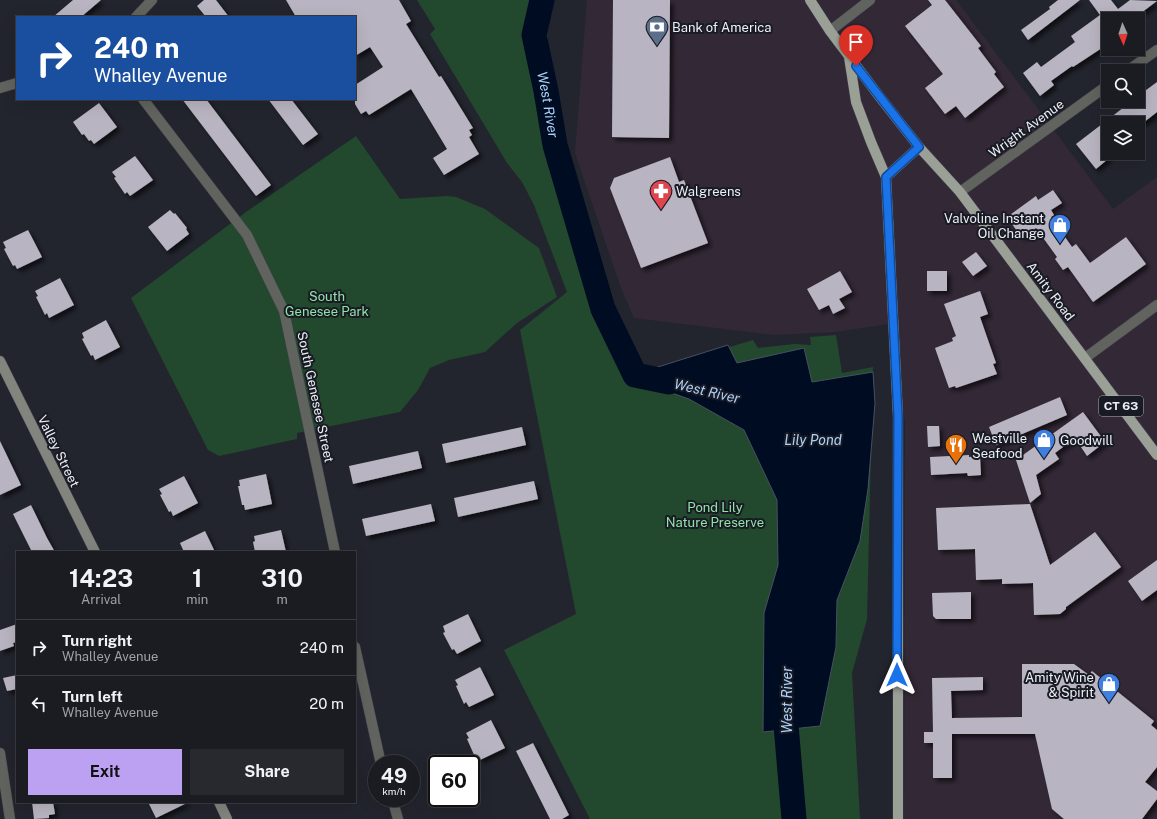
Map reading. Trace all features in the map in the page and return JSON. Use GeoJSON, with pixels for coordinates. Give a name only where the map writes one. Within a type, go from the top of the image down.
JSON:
{"type":"FeatureCollection","features":[{"type":"Feature","properties":{"kind":"main road","name":"CT 63"},"geometry":{"type":"LineString","coordinates":[[810,0],[830,31],[919,147]]}},
{"type":"Feature","properties":{"kind":"main road","name":"CT 63"},"geometry":{"type":"LineString","coordinates":[[849,56],[856,102],[886,177]]}},
{"type":"Feature","properties":{"kind":"main road"},"geometry":{"type":"LineString","coordinates":[[898,819],[898,416],[886,177],[919,147]]}},
{"type":"Feature","properties":{"kind":"main road","name":"Amity Road"},"geometry":{"type":"LineString","coordinates":[[919,147],[960,192],[1157,455]]}},
{"type":"Feature","properties":{"kind":"street"},"geometry":{"type":"LineString","coordinates":[[137,16],[152,0]]}},
{"type":"Feature","properties":{"kind":"street"},"geometry":{"type":"LineString","coordinates":[[830,31],[870,0]]}},
{"type":"Feature","properties":{"kind":"street"},"geometry":{"type":"LineString","coordinates":[[1138,64],[1157,50]]}},
{"type":"Feature","properties":{"kind":"street"},"geometry":{"type":"LineString","coordinates":[[0,88],[16,83]]}},
{"type":"Feature","properties":{"kind":"street","name":"Wright Avenue"},"geometry":{"type":"LineString","coordinates":[[960,192],[1101,90]]}},
{"type":"Feature","properties":{"kind":"street","name":"South Genesee Street"},"geometry":{"type":"LineString","coordinates":[[144,100],[247,235],[284,311],[335,551]]}},
{"type":"Feature","properties":{"kind":"street"},"geometry":{"type":"LineString","coordinates":[[1085,358],[1157,305]]}},
{"type":"Feature","properties":{"kind":"street","name":"Valley Street"},"geometry":{"type":"LineString","coordinates":[[0,361],[95,551]]}},
{"type":"Feature","properties":{"kind":"street"},"geometry":{"type":"LineString","coordinates":[[356,652],[379,755]]}},
{"type":"Feature","properties":{"kind":"street"},"geometry":{"type":"LineString","coordinates":[[0,753],[10,819]]}},
{"type":"Feature","properties":{"kind":"street"},"geometry":{"type":"LineString","coordinates":[[219,803],[227,819]]}},
{"type":"Feature","properties":{"kind":"street"},"geometry":{"type":"LineString","coordinates":[[395,807],[398,819]]}},
{"type":"Feature","properties":{"kind":"shaded area"},"geometry":{"type":"Polygon","coordinates":[[[587,0],[927,0],[933,8],[946,0],[956,0],[1113,209],[1157,177],[1157,819],[904,819],[905,422],[889,324],[835,332],[774,335],[634,318],[621,288],[575,153],[587,0]]]}},
{"type":"Feature","properties":{"kind":"green space","name":"Pond Lily Nature Preserve"},"geometry":{"type":"Polygon","coordinates":[[[417,0],[553,0],[547,32],[554,122],[583,226],[598,266],[626,378],[753,340],[758,348],[794,344],[811,345],[810,337],[836,335],[842,373],[873,367],[867,619],[852,673],[860,819],[590,819],[504,650],[576,614],[520,330],[567,292],[534,205],[522,182],[507,163],[430,34],[435,29],[417,0]]]}},
{"type":"Feature","properties":{"kind":"green space","name":"South Genesee Park"},"geometry":{"type":"Polygon","coordinates":[[[356,136],[400,199],[447,196],[456,197],[485,209],[539,248],[557,297],[517,323],[485,352],[449,360],[430,368],[418,390],[400,412],[297,433],[297,439],[219,456],[208,450],[131,298],[246,212],[356,136]]]}},
{"type":"Feature","properties":{"kind":"water","name":"Lily Pond"},"geometry":{"type":"Polygon","coordinates":[[[728,345],[737,363],[804,348],[812,382],[873,372],[875,403],[868,489],[860,541],[837,600],[836,647],[820,726],[763,732],[764,613],[778,565],[777,500],[744,430],[689,399],[626,377],[728,345]]]}},
{"type":"Feature","properties":{"kind":"building"},"geometry":{"type":"Polygon","coordinates":[[[73,0],[101,0],[82,16],[54,16],[73,0]]]}},
{"type":"Feature","properties":{"kind":"building"},"geometry":{"type":"Polygon","coordinates":[[[204,0],[216,0],[228,16],[205,16],[197,6],[204,0]]]}},
{"type":"Feature","properties":{"kind":"building"},"geometry":{"type":"Polygon","coordinates":[[[286,0],[399,0],[411,21],[406,24],[439,77],[441,76],[473,128],[469,130],[472,135],[469,137],[479,154],[444,175],[433,158],[447,149],[411,89],[369,115],[366,111],[361,114],[355,104],[356,84],[383,67],[370,47],[356,55],[356,16],[295,16],[286,0]]]}},
{"type":"Feature","properties":{"kind":"building"},"geometry":{"type":"Polygon","coordinates":[[[613,0],[670,0],[669,138],[612,137],[613,0]]]}},
{"type":"Feature","properties":{"kind":"building"},"geometry":{"type":"Polygon","coordinates":[[[928,0],[945,0],[981,46],[978,48],[996,72],[994,74],[1004,87],[965,118],[956,106],[945,114],[925,88],[943,74],[905,26],[932,5],[928,0]]]}},
{"type":"Feature","properties":{"kind":"building"},"geometry":{"type":"Polygon","coordinates":[[[1058,0],[1080,0],[1028,40],[1021,30],[1050,9],[1049,7],[1058,0]]]}},
{"type":"Feature","properties":{"kind":"building"},"geometry":{"type":"Polygon","coordinates":[[[1089,0],[1111,0],[1118,9],[1130,0],[1157,1],[1142,12],[1101,12],[1101,49],[1051,81],[1054,85],[1040,96],[1023,73],[1037,62],[1041,67],[1075,42],[1071,36],[1100,15],[1089,0]]]}},
{"type":"Feature","properties":{"kind":"building"},"geometry":{"type":"Polygon","coordinates":[[[1157,82],[1157,112],[1145,121],[1145,116],[1112,116],[1123,108],[1145,108],[1145,91],[1157,82]]]}},
{"type":"Feature","properties":{"kind":"building"},"geometry":{"type":"Polygon","coordinates":[[[183,100],[207,100],[271,185],[256,196],[183,100]]]}},
{"type":"Feature","properties":{"kind":"building"},"geometry":{"type":"Polygon","coordinates":[[[269,100],[292,100],[318,134],[303,145],[269,100]]]}},
{"type":"Feature","properties":{"kind":"building"},"geometry":{"type":"Polygon","coordinates":[[[99,103],[117,127],[94,144],[91,140],[89,141],[84,134],[82,135],[73,122],[99,103]]]}},
{"type":"Feature","properties":{"kind":"building"},"geometry":{"type":"Polygon","coordinates":[[[1101,125],[1101,160],[1107,160],[1096,169],[1076,144],[1101,125]]]}},
{"type":"Feature","properties":{"kind":"building"},"geometry":{"type":"Polygon","coordinates":[[[135,156],[153,180],[130,196],[127,192],[125,194],[114,178],[116,177],[112,172],[135,156]]]}},
{"type":"Feature","properties":{"kind":"building","name":"Walgreens"},"geometry":{"type":"Polygon","coordinates":[[[670,157],[679,182],[684,180],[708,243],[641,268],[610,188],[614,178],[670,157]]]}},
{"type":"Feature","properties":{"kind":"building"},"geometry":{"type":"Polygon","coordinates":[[[1053,190],[1062,203],[1051,210],[1054,215],[1051,217],[1072,247],[1076,244],[1090,263],[1126,237],[1146,264],[1093,302],[1068,267],[1063,270],[1055,259],[1057,257],[1036,228],[1022,238],[1007,217],[1036,196],[1038,200],[1053,190]]]}},
{"type":"Feature","properties":{"kind":"building"},"geometry":{"type":"Polygon","coordinates":[[[170,210],[174,214],[175,213],[187,228],[186,229],[189,234],[167,251],[148,227],[170,210]]]}},
{"type":"Feature","properties":{"kind":"building"},"geometry":{"type":"Polygon","coordinates":[[[28,230],[42,257],[17,269],[15,265],[13,266],[4,249],[6,248],[3,242],[28,230]]]}},
{"type":"Feature","properties":{"kind":"building"},"geometry":{"type":"Polygon","coordinates":[[[976,252],[987,266],[973,276],[962,262],[976,252]]]}},
{"type":"Feature","properties":{"kind":"building"},"geometry":{"type":"Polygon","coordinates":[[[840,271],[852,292],[839,299],[845,308],[833,314],[829,305],[819,310],[807,289],[840,271]]]}},
{"type":"Feature","properties":{"kind":"building"},"geometry":{"type":"Polygon","coordinates":[[[927,271],[947,271],[947,291],[927,291],[927,271]]]}},
{"type":"Feature","properties":{"kind":"building"},"geometry":{"type":"Polygon","coordinates":[[[60,278],[74,305],[49,318],[47,313],[45,315],[36,297],[38,296],[35,291],[60,278]]]}},
{"type":"Feature","properties":{"kind":"building"},"geometry":{"type":"Polygon","coordinates":[[[980,291],[988,314],[980,317],[996,363],[993,364],[997,374],[956,388],[955,386],[949,388],[935,348],[953,341],[952,338],[956,336],[944,304],[980,291]]]}},
{"type":"Feature","properties":{"kind":"building"},"geometry":{"type":"Polygon","coordinates":[[[106,320],[120,347],[95,360],[93,355],[91,356],[82,339],[84,338],[82,333],[106,320]]]}},
{"type":"Feature","properties":{"kind":"building"},"geometry":{"type":"Polygon","coordinates":[[[1060,397],[1067,415],[996,445],[989,427],[1060,397]]]}},
{"type":"Feature","properties":{"kind":"building"},"geometry":{"type":"Polygon","coordinates":[[[1083,412],[1105,442],[1087,456],[1075,438],[1055,453],[1059,459],[1036,475],[1041,494],[1030,503],[1016,460],[1083,412]]]}},
{"type":"Feature","properties":{"kind":"building"},"geometry":{"type":"Polygon","coordinates":[[[927,426],[939,426],[940,446],[928,447],[927,426]]]}},
{"type":"Feature","properties":{"kind":"building"},"geometry":{"type":"Polygon","coordinates":[[[522,427],[526,445],[446,463],[442,444],[522,427]]]}},
{"type":"Feature","properties":{"kind":"building"},"geometry":{"type":"Polygon","coordinates":[[[0,441],[21,485],[0,495],[0,441]]]}},
{"type":"Feature","properties":{"kind":"building"},"geometry":{"type":"Polygon","coordinates":[[[418,451],[422,468],[353,484],[349,466],[418,451]]]}},
{"type":"Feature","properties":{"kind":"building","name":"Westville Seafood"},"geometry":{"type":"Polygon","coordinates":[[[969,455],[969,457],[980,456],[981,475],[968,476],[967,473],[931,475],[930,457],[969,455]]]}},
{"type":"Feature","properties":{"kind":"building"},"geometry":{"type":"Polygon","coordinates":[[[266,474],[272,504],[245,510],[244,505],[242,505],[238,486],[240,486],[239,480],[266,474]]]}},
{"type":"Feature","properties":{"kind":"building"},"geometry":{"type":"Polygon","coordinates":[[[184,476],[198,503],[173,516],[171,511],[169,512],[160,495],[162,494],[159,489],[184,476]]]}},
{"type":"Feature","properties":{"kind":"building"},"geometry":{"type":"Polygon","coordinates":[[[534,481],[538,499],[458,517],[454,498],[534,481]]]}},
{"type":"Feature","properties":{"kind":"building"},"geometry":{"type":"Polygon","coordinates":[[[431,504],[435,521],[366,536],[362,519],[431,504]]]}},
{"type":"Feature","properties":{"kind":"building"},"geometry":{"type":"Polygon","coordinates":[[[1030,504],[1050,565],[1095,532],[1121,567],[1066,607],[1066,609],[1060,614],[1034,615],[1033,583],[1002,584],[1002,579],[976,580],[975,549],[938,550],[936,508],[1030,504]]]}},
{"type":"Feature","properties":{"kind":"building"},"geometry":{"type":"Polygon","coordinates":[[[31,505],[54,551],[32,551],[13,514],[31,505]]]}},
{"type":"Feature","properties":{"kind":"building"},"geometry":{"type":"Polygon","coordinates":[[[281,530],[286,551],[255,551],[253,542],[255,541],[254,536],[281,530]]]}},
{"type":"Feature","properties":{"kind":"building"},"geometry":{"type":"Polygon","coordinates":[[[205,531],[215,551],[184,551],[180,543],[205,531]]]}},
{"type":"Feature","properties":{"kind":"building"},"geometry":{"type":"Polygon","coordinates":[[[1157,560],[1157,590],[1142,601],[1128,581],[1157,560]]]}},
{"type":"Feature","properties":{"kind":"building"},"geometry":{"type":"Polygon","coordinates":[[[971,592],[971,619],[936,619],[933,616],[932,593],[971,592]]]}},
{"type":"Feature","properties":{"kind":"building"},"geometry":{"type":"Polygon","coordinates":[[[468,614],[481,641],[457,654],[454,649],[452,650],[443,633],[445,632],[443,626],[468,614]]]}},
{"type":"Feature","properties":{"kind":"building"},"geometry":{"type":"Polygon","coordinates":[[[16,624],[16,642],[13,643],[14,646],[0,651],[0,630],[16,624]]]}},
{"type":"Feature","properties":{"kind":"building"},"geometry":{"type":"Polygon","coordinates":[[[1022,664],[1074,664],[1089,675],[1092,671],[1154,721],[1151,725],[1157,730],[1157,767],[1145,782],[1157,791],[1157,799],[1142,819],[1064,819],[1052,809],[1035,734],[952,734],[952,778],[933,778],[933,743],[924,743],[924,732],[933,732],[932,678],[983,677],[983,690],[951,691],[952,718],[1022,717],[1022,664]]]}},
{"type":"Feature","properties":{"kind":"building"},"geometry":{"type":"Polygon","coordinates":[[[480,667],[494,695],[469,707],[466,702],[464,704],[455,680],[480,667]]]}},
{"type":"Feature","properties":{"kind":"building"},"geometry":{"type":"Polygon","coordinates":[[[16,675],[16,689],[7,691],[3,678],[16,675]]]}},
{"type":"Feature","properties":{"kind":"building"},"geometry":{"type":"Polygon","coordinates":[[[491,720],[505,748],[480,760],[480,755],[474,755],[466,733],[491,720]]]}},
{"type":"Feature","properties":{"kind":"building"},"geometry":{"type":"Polygon","coordinates":[[[533,743],[569,815],[562,819],[550,819],[516,751],[533,743]]]}},
{"type":"Feature","properties":{"kind":"building"},"geometry":{"type":"Polygon","coordinates":[[[32,803],[53,803],[55,814],[49,815],[49,818],[34,819],[32,803]]]}},
{"type":"Feature","properties":{"kind":"building"},"geometry":{"type":"Polygon","coordinates":[[[148,803],[187,803],[156,818],[148,803]]]}},
{"type":"Feature","properties":{"kind":"waterway","name":"West River"},"geometry":{"type":"LineString","coordinates":[[542,0],[534,35],[546,91],[555,145],[603,309],[635,375],[669,382]]}},
{"type":"Feature","properties":{"kind":"waterway","name":"West River"},"geometry":{"type":"LineString","coordinates":[[787,696],[786,725],[794,819]]}},
{"type":"Feature","properties":{"kind":"place","name":"Bank of America"},"geometry":{"type":"Point","coordinates":[657,46]}},
{"type":"Feature","properties":{"kind":"place","name":"Walgreens"},"geometry":{"type":"Point","coordinates":[661,210]}},
{"type":"Feature","properties":{"kind":"place","name":"Valvoline Instant Oil Change"},"geometry":{"type":"Point","coordinates":[1060,244]}},
{"type":"Feature","properties":{"kind":"place","name":"Goodwill"},"geometry":{"type":"Point","coordinates":[1044,460]}},
{"type":"Feature","properties":{"kind":"place","name":"Westville Seafood"},"geometry":{"type":"Point","coordinates":[956,464]}},
{"type":"Feature","properties":{"kind":"place","name":"Amity Wine & Spirit"},"geometry":{"type":"Point","coordinates":[1109,704]}},
{"type":"Feature","properties":{"kind":"route"},"geometry":{"type":"LineString","coordinates":[[856,66],[919,147],[886,177],[898,416],[897,675]]}}]}
